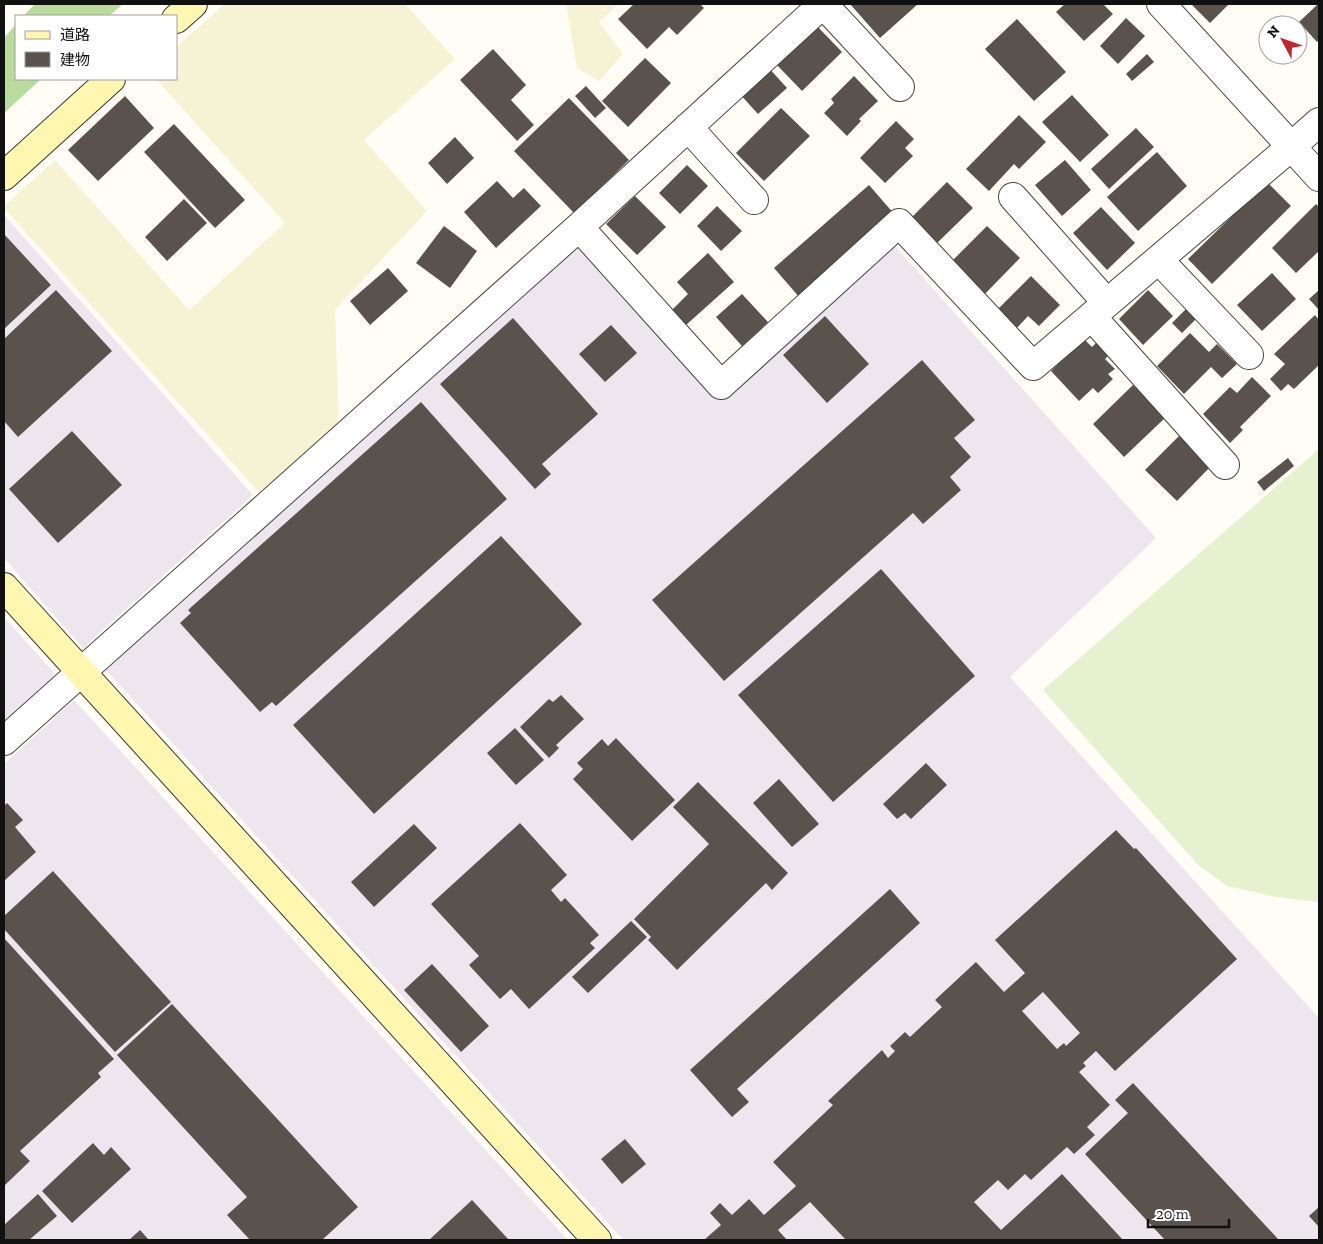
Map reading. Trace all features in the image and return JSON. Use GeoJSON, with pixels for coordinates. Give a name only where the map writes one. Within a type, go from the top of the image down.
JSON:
{"type":"FeatureCollection","features":[{"type":"Feature","properties":{"kind":"street"},"geometry":{"type":"LineString","coordinates":[[178,17],[193,4]]}},
{"type":"Feature","properties":{"kind":"street"},"geometry":{"type":"LineString","coordinates":[[4,741],[579,227],[823,4],[900,87]]}},
{"type":"Feature","properties":{"kind":"street"},"geometry":{"type":"LineString","coordinates":[[1161,4],[1319,177]]}},
{"type":"Feature","properties":{"kind":"street"},"geometry":{"type":"LineString","coordinates":[[4,176],[110,80]]}},
{"type":"Feature","properties":{"kind":"street"},"geometry":{"type":"LineString","coordinates":[[579,227],[721,384],[899,223],[1033,366],[1319,122]]}},
{"type":"Feature","properties":{"kind":"street"},"geometry":{"type":"LineString","coordinates":[[688,127],[754,200]]}},
{"type":"Feature","properties":{"kind":"street"},"geometry":{"type":"LineString","coordinates":[[1013,197],[1099,310],[1225,465]]}},
{"type":"Feature","properties":{"kind":"street"},"geometry":{"type":"LineString","coordinates":[[1159,260],[1248,355]]}},
{"type":"Feature","properties":{"kind":"street"},"geometry":{"type":"LineString","coordinates":[[4,587],[597,1240]]}},
{"type":"Feature","properties":{"kind":"shaded area"},"geometry":{"type":"Polygon","coordinates":[[[225,4],[405,4],[455,59],[364,140],[427,211],[335,310],[339,428],[262,496],[4,208],[55,160],[189,310],[285,223],[157,80],[178,80],[178,45],[225,4]]]}},
{"type":"Feature","properties":{"kind":"shaded area"},"geometry":{"type":"Polygon","coordinates":[[[566,4],[619,4],[599,22],[623,54],[599,81],[577,68],[566,4]]]}},
{"type":"Feature","properties":{"kind":"shaded area"},"geometry":{"type":"Polygon","coordinates":[[[4,215],[253,495],[83,648],[4,558],[4,215]]]}},
{"type":"Feature","properties":{"kind":"shaded area"},"geometry":{"type":"Polygon","coordinates":[[[574,244],[717,400],[893,244],[1156,538],[1010,677],[1319,1018],[1319,1240],[623,1240],[106,670],[574,244]]]}},
{"type":"Feature","properties":{"kind":"shaded area"},"geometry":{"type":"Polygon","coordinates":[[[4,617],[57,676],[4,726],[4,617]]]}},
{"type":"Feature","properties":{"kind":"shaded area"},"geometry":{"type":"Polygon","coordinates":[[[74,700],[568,1240],[4,1240],[4,764],[74,700]]]}},
{"type":"Feature","properties":{"kind":"green space"},"geometry":{"type":"Polygon","coordinates":[[[35,4],[123,4],[110,15],[24,15],[35,4]]]}},
{"type":"Feature","properties":{"kind":"green space"},"geometry":{"type":"Polygon","coordinates":[[[15,25],[15,80],[40,80],[4,113],[4,38],[15,25]]]}},
{"type":"Feature","properties":{"kind":"green space"},"geometry":{"type":"Polygon","coordinates":[[[1319,449],[1319,902],[1276,897],[1227,886],[1198,865],[1043,690],[1319,449]]]}},
{"type":"Feature","properties":{"kind":"building"},"geometry":{"type":"Polygon","coordinates":[[[634,4],[700,4],[704,8],[677,35],[669,27],[647,49],[618,19],[634,4]]]}},
{"type":"Feature","properties":{"kind":"building"},"geometry":{"type":"Polygon","coordinates":[[[850,4],[918,4],[880,38],[850,4]]]}},
{"type":"Feature","properties":{"kind":"building"},"geometry":{"type":"Polygon","coordinates":[[[1065,4],[1103,4],[1113,14],[1084,41],[1056,12],[1065,4]]]}},
{"type":"Feature","properties":{"kind":"building"},"geometry":{"type":"Polygon","coordinates":[[[1191,4],[1229,4],[1210,23],[1191,4]]]}},
{"type":"Feature","properties":{"kind":"building"},"geometry":{"type":"Polygon","coordinates":[[[1319,4],[1319,40],[1317,42],[1308,32],[1308,15],[1306,15],[1319,4]]]}},
{"type":"Feature","properties":{"kind":"building"},"geometry":{"type":"Polygon","coordinates":[[[1126,18],[1145,36],[1118,64],[1100,46],[1126,18]]]}},
{"type":"Feature","properties":{"kind":"building"},"geometry":{"type":"Polygon","coordinates":[[[1017,19],[1066,72],[1034,101],[985,49],[1017,19]]]}},
{"type":"Feature","properties":{"kind":"building"},"geometry":{"type":"Polygon","coordinates":[[[816,25],[842,52],[802,91],[776,64],[816,25]]]}},
{"type":"Feature","properties":{"kind":"building"},"geometry":{"type":"Polygon","coordinates":[[[493,49],[526,85],[511,100],[534,125],[517,141],[460,80],[493,49]]]}},
{"type":"Feature","properties":{"kind":"building"},"geometry":{"type":"Polygon","coordinates":[[[1147,54],[1154,62],[1132,81],[1126,74],[1147,54]]]}},
{"type":"Feature","properties":{"kind":"building"},"geometry":{"type":"Polygon","coordinates":[[[645,58],[671,83],[628,127],[602,101],[645,58]]]}},
{"type":"Feature","properties":{"kind":"building"},"geometry":{"type":"Polygon","coordinates":[[[767,66],[787,88],[758,114],[738,92],[767,66]]]}},
{"type":"Feature","properties":{"kind":"building"},"geometry":{"type":"Polygon","coordinates":[[[854,76],[878,101],[859,119],[861,121],[847,136],[824,113],[834,103],[831,99],[854,76]]]}},
{"type":"Feature","properties":{"kind":"building"},"geometry":{"type":"Polygon","coordinates":[[[586,86],[606,108],[595,118],[575,96],[586,86]]]}},
{"type":"Feature","properties":{"kind":"building"},"geometry":{"type":"Polygon","coordinates":[[[1072,95],[1109,135],[1080,162],[1042,122],[1072,95]]]}},
{"type":"Feature","properties":{"kind":"building"},"geometry":{"type":"Polygon","coordinates":[[[125,96],[154,128],[98,181],[68,150],[125,96]]]}},
{"type":"Feature","properties":{"kind":"building"},"geometry":{"type":"Polygon","coordinates":[[[569,98],[629,160],[574,213],[514,151],[569,98]]]}},
{"type":"Feature","properties":{"kind":"building"},"geometry":{"type":"Polygon","coordinates":[[[781,108],[810,136],[764,181],[736,153],[781,108]]]}},
{"type":"Feature","properties":{"kind":"building"},"geometry":{"type":"Polygon","coordinates":[[[1019,115],[1046,142],[1019,169],[1014,164],[989,191],[966,169],[1019,115]]]}},
{"type":"Feature","properties":{"kind":"building"},"geometry":{"type":"Polygon","coordinates":[[[896,121],[914,139],[905,148],[913,156],[885,183],[860,158],[896,121]]]}},
{"type":"Feature","properties":{"kind":"building"},"geometry":{"type":"Polygon","coordinates":[[[174,124],[245,200],[215,228],[144,152],[174,124]]]}},
{"type":"Feature","properties":{"kind":"building"},"geometry":{"type":"Polygon","coordinates":[[[1136,128],[1154,147],[1109,189],[1091,169],[1136,128]]]}},
{"type":"Feature","properties":{"kind":"building"},"geometry":{"type":"Polygon","coordinates":[[[455,137],[474,158],[447,184],[428,163],[455,137]]]}},
{"type":"Feature","properties":{"kind":"building"},"geometry":{"type":"Polygon","coordinates":[[[1157,152],[1187,186],[1138,231],[1107,197],[1157,152]]]}},
{"type":"Feature","properties":{"kind":"building"},"geometry":{"type":"Polygon","coordinates":[[[1065,160],[1091,190],[1062,216],[1035,185],[1065,160]]]}},
{"type":"Feature","properties":{"kind":"building"},"geometry":{"type":"Polygon","coordinates":[[[687,165],[708,186],[680,214],[659,193],[687,165]]]}},
{"type":"Feature","properties":{"kind":"building"},"geometry":{"type":"Polygon","coordinates":[[[497,181],[513,198],[524,188],[541,206],[496,248],[464,212],[497,181]]]}},
{"type":"Feature","properties":{"kind":"building"},"geometry":{"type":"Polygon","coordinates":[[[947,182],[973,208],[935,245],[910,219],[947,182]]]}},
{"type":"Feature","properties":{"kind":"building"},"geometry":{"type":"Polygon","coordinates":[[[1267,182],[1291,206],[1212,284],[1188,259],[1267,182]]]}},
{"type":"Feature","properties":{"kind":"building"},"geometry":{"type":"Polygon","coordinates":[[[869,185],[895,215],[800,298],[774,268],[869,185]]]}},
{"type":"Feature","properties":{"kind":"building"},"geometry":{"type":"Polygon","coordinates":[[[635,196],[666,227],[637,255],[606,224],[635,196]]]}},
{"type":"Feature","properties":{"kind":"building"},"geometry":{"type":"Polygon","coordinates":[[[184,199],[207,223],[167,261],[145,237],[184,199]]]}},
{"type":"Feature","properties":{"kind":"building"},"geometry":{"type":"Polygon","coordinates":[[[1316,204],[1319,207],[1319,251],[1296,273],[1272,248],[1316,204]]]}},
{"type":"Feature","properties":{"kind":"building"},"geometry":{"type":"Polygon","coordinates":[[[717,206],[742,231],[721,251],[697,226],[717,206]]]}},
{"type":"Feature","properties":{"kind":"building"},"geometry":{"type":"Polygon","coordinates":[[[1101,207],[1135,243],[1107,270],[1073,233],[1101,207]]]}},
{"type":"Feature","properties":{"kind":"building"},"geometry":{"type":"Polygon","coordinates":[[[444,226],[477,251],[450,288],[416,263],[444,226]]]}},
{"type":"Feature","properties":{"kind":"building"},"geometry":{"type":"Polygon","coordinates":[[[987,226],[1020,258],[981,298],[948,265],[987,226]]]}},
{"type":"Feature","properties":{"kind":"building"},"geometry":{"type":"Polygon","coordinates":[[[4,234],[51,285],[4,329],[4,234]]]}},
{"type":"Feature","properties":{"kind":"building"},"geometry":{"type":"Polygon","coordinates":[[[708,253],[734,282],[686,325],[672,310],[688,294],[677,282],[708,253]]]}},
{"type":"Feature","properties":{"kind":"building"},"geometry":{"type":"Polygon","coordinates":[[[388,268],[408,291],[370,325],[350,301],[388,268]]]}},
{"type":"Feature","properties":{"kind":"building"},"geometry":{"type":"Polygon","coordinates":[[[1272,273],[1296,299],[1262,331],[1237,305],[1272,273]]]}},
{"type":"Feature","properties":{"kind":"building"},"geometry":{"type":"Polygon","coordinates":[[[1031,276],[1060,305],[1039,326],[1028,316],[1015,330],[996,311],[1031,276]]]}},
{"type":"Feature","properties":{"kind":"building"},"geometry":{"type":"Polygon","coordinates":[[[56,290],[112,351],[18,437],[4,421],[4,339],[56,290]]]}},
{"type":"Feature","properties":{"kind":"building"},"geometry":{"type":"Polygon","coordinates":[[[1148,290],[1173,316],[1143,345],[1119,319],[1148,290]]]}},
{"type":"Feature","properties":{"kind":"building"},"geometry":{"type":"Polygon","coordinates":[[[1319,290],[1319,310],[1309,299],[1319,290]]]}},
{"type":"Feature","properties":{"kind":"building"},"geometry":{"type":"Polygon","coordinates":[[[742,294],[768,322],[742,346],[716,317],[742,294]]]}},
{"type":"Feature","properties":{"kind":"building"},"geometry":{"type":"Polygon","coordinates":[[[1191,304],[1201,314],[1182,333],[1172,323],[1191,304]]]}},
{"type":"Feature","properties":{"kind":"building"},"geometry":{"type":"Polygon","coordinates":[[[1315,315],[1319,320],[1319,365],[1294,389],[1288,384],[1281,391],[1270,379],[1285,364],[1274,354],[1315,315]]]}},
{"type":"Feature","properties":{"kind":"building"},"geometry":{"type":"Polygon","coordinates":[[[825,316],[869,364],[827,403],[783,355],[825,316]]]}},
{"type":"Feature","properties":{"kind":"building"},"geometry":{"type":"Polygon","coordinates":[[[513,318],[598,414],[542,464],[551,474],[535,489],[440,384],[513,318]]]}},
{"type":"Feature","properties":{"kind":"building"},"geometry":{"type":"Polygon","coordinates":[[[611,325],[637,353],[605,382],[579,354],[611,325]]]}},
{"type":"Feature","properties":{"kind":"building"},"geometry":{"type":"Polygon","coordinates":[[[1190,333],[1209,352],[1217,344],[1237,364],[1222,378],[1211,367],[1184,394],[1157,366],[1190,333]]]}},
{"type":"Feature","properties":{"kind":"building"},"geometry":{"type":"Polygon","coordinates":[[[1084,339],[1092,347],[1096,343],[1108,356],[1105,359],[1115,369],[1108,374],[1113,379],[1098,393],[1093,388],[1079,401],[1051,371],[1084,339]]]}},
{"type":"Feature","properties":{"kind":"building"},"geometry":{"type":"Polygon","coordinates":[[[922,360],[975,420],[954,438],[971,457],[950,477],[961,490],[923,524],[913,513],[724,681],[652,600],[922,360]]]}},
{"type":"Feature","properties":{"kind":"building"},"geometry":{"type":"Polygon","coordinates":[[[1252,377],[1271,396],[1240,427],[1243,430],[1230,443],[1203,414],[1230,387],[1237,393],[1252,377]]]}},
{"type":"Feature","properties":{"kind":"building"},"geometry":{"type":"Polygon","coordinates":[[[1133,385],[1165,418],[1124,457],[1093,424],[1133,385]]]}},
{"type":"Feature","properties":{"kind":"building"},"geometry":{"type":"Polygon","coordinates":[[[421,402],[507,499],[276,706],[272,702],[260,712],[180,623],[191,613],[188,610],[421,402]]]}},
{"type":"Feature","properties":{"kind":"building"},"geometry":{"type":"Polygon","coordinates":[[[72,431],[122,485],[58,543],[9,489],[72,431]]]}},
{"type":"Feature","properties":{"kind":"building"},"geometry":{"type":"Polygon","coordinates":[[[1179,436],[1210,467],[1177,501],[1145,470],[1179,436]]]}},
{"type":"Feature","properties":{"kind":"building"},"geometry":{"type":"Polygon","coordinates":[[[1288,458],[1294,466],[1264,491],[1257,482],[1288,458]]]}},
{"type":"Feature","properties":{"kind":"building"},"geometry":{"type":"Polygon","coordinates":[[[501,536],[582,624],[374,814],[293,725],[501,536]]]}},
{"type":"Feature","properties":{"kind":"building"},"geometry":{"type":"Polygon","coordinates":[[[881,569],[975,676],[833,802],[738,695],[881,569]]]}},
{"type":"Feature","properties":{"kind":"building"},"geometry":{"type":"Polygon","coordinates":[[[561,695],[584,719],[556,745],[559,748],[549,758],[520,727],[549,699],[553,702],[561,695]]]}},
{"type":"Feature","properties":{"kind":"building"},"geometry":{"type":"Polygon","coordinates":[[[515,728],[544,760],[516,785],[487,753],[515,728]]]}},
{"type":"Feature","properties":{"kind":"building"},"geometry":{"type":"Polygon","coordinates":[[[616,738],[675,800],[632,841],[573,779],[583,769],[577,763],[602,739],[608,746],[616,738]]]}},
{"type":"Feature","properties":{"kind":"building"},"geometry":{"type":"Polygon","coordinates":[[[926,763],[947,785],[911,819],[905,813],[897,819],[883,804],[926,763]]]}},
{"type":"Feature","properties":{"kind":"building"},"geometry":{"type":"Polygon","coordinates":[[[779,779],[819,824],[792,847],[753,803],[779,779]]]}},
{"type":"Feature","properties":{"kind":"building"},"geometry":{"type":"Polygon","coordinates":[[[698,782],[788,873],[772,890],[766,883],[677,970],[648,940],[651,937],[634,919],[709,844],[673,807],[698,782]]]}},
{"type":"Feature","properties":{"kind":"building"},"geometry":{"type":"Polygon","coordinates":[[[7,803],[23,820],[15,827],[36,852],[4,881],[4,806],[7,803]]]}},
{"type":"Feature","properties":{"kind":"building"},"geometry":{"type":"Polygon","coordinates":[[[520,823],[567,875],[551,890],[561,902],[565,898],[599,935],[590,943],[595,948],[529,1009],[511,989],[500,999],[469,965],[479,956],[431,904],[520,823]]]}},
{"type":"Feature","properties":{"kind":"building"},"geometry":{"type":"Polygon","coordinates":[[[414,824],[437,848],[374,907],[351,882],[414,824]]]}},
{"type":"Feature","properties":{"kind":"building"},"geometry":{"type":"Polygon","coordinates":[[[1116,830],[1134,849],[1136,848],[1237,959],[1115,1071],[1096,1051],[1083,1063],[1086,1066],[1079,1072],[1110,1105],[1087,1127],[1095,1135],[1074,1154],[1067,1147],[1031,1180],[1025,1174],[1008,1190],[998,1180],[974,1202],[1001,1230],[1062,1174],[1123,1240],[846,1240],[810,1202],[778,1230],[787,1240],[704,1240],[721,1225],[710,1213],[720,1203],[732,1215],[749,1199],[764,1215],[796,1186],[773,1162],[833,1105],[828,1101],[882,1050],[888,1058],[895,1051],[890,1046],[905,1032],[910,1037],[942,1007],[935,1000],[976,962],[1004,992],[1025,973],[995,940],[1116,830]],[[1043,992],[1022,1011],[1057,1049],[1064,1043],[1066,1046],[1080,1033],[1043,992]]]}},
{"type":"Feature","properties":{"kind":"building"},"geometry":{"type":"Polygon","coordinates":[[[53,871],[171,1002],[115,1052],[4,929],[4,916],[53,871]]]}},
{"type":"Feature","properties":{"kind":"building"},"geometry":{"type":"Polygon","coordinates":[[[890,889],[920,923],[737,1089],[749,1102],[732,1117],[690,1070],[890,889]]]}},
{"type":"Feature","properties":{"kind":"building"},"geometry":{"type":"Polygon","coordinates":[[[631,921],[647,937],[588,993],[572,977],[631,921]]]}},
{"type":"Feature","properties":{"kind":"building"},"geometry":{"type":"Polygon","coordinates":[[[4,938],[114,1059],[98,1073],[101,1077],[20,1151],[30,1161],[4,1186],[4,938]]]}},
{"type":"Feature","properties":{"kind":"building"},"geometry":{"type":"Polygon","coordinates":[[[432,964],[489,1026],[461,1052],[404,990],[432,964]]]}},
{"type":"Feature","properties":{"kind":"building"},"geometry":{"type":"Polygon","coordinates":[[[172,1004],[358,1207],[322,1240],[250,1240],[227,1215],[247,1197],[117,1055],[172,1004]]]}},
{"type":"Feature","properties":{"kind":"building"},"geometry":{"type":"Polygon","coordinates":[[[1133,1083],[1279,1240],[1165,1240],[1085,1154],[1128,1113],[1115,1100],[1133,1083]]]}},
{"type":"Feature","properties":{"kind":"building"},"geometry":{"type":"Polygon","coordinates":[[[625,1139],[646,1164],[622,1184],[601,1159],[625,1139]]]}},
{"type":"Feature","properties":{"kind":"building"},"geometry":{"type":"Polygon","coordinates":[[[93,1143],[104,1155],[111,1147],[131,1169],[72,1223],[42,1191],[93,1143]]]}},
{"type":"Feature","properties":{"kind":"building"},"geometry":{"type":"Polygon","coordinates":[[[38,1194],[57,1216],[29,1240],[4,1240],[4,1225],[38,1194]]]}},
{"type":"Feature","properties":{"kind":"building"},"geometry":{"type":"Polygon","coordinates":[[[472,1200],[509,1240],[429,1240],[472,1200]]]}},
{"type":"Feature","properties":{"kind":"building"},"geometry":{"type":"Polygon","coordinates":[[[1319,1207],[1319,1227],[1309,1216],[1319,1207]]]}},
{"type":"Feature","properties":{"kind":"building"},"geometry":{"type":"Polygon","coordinates":[[[140,1230],[149,1240],[129,1240],[140,1230]]]}}]}
